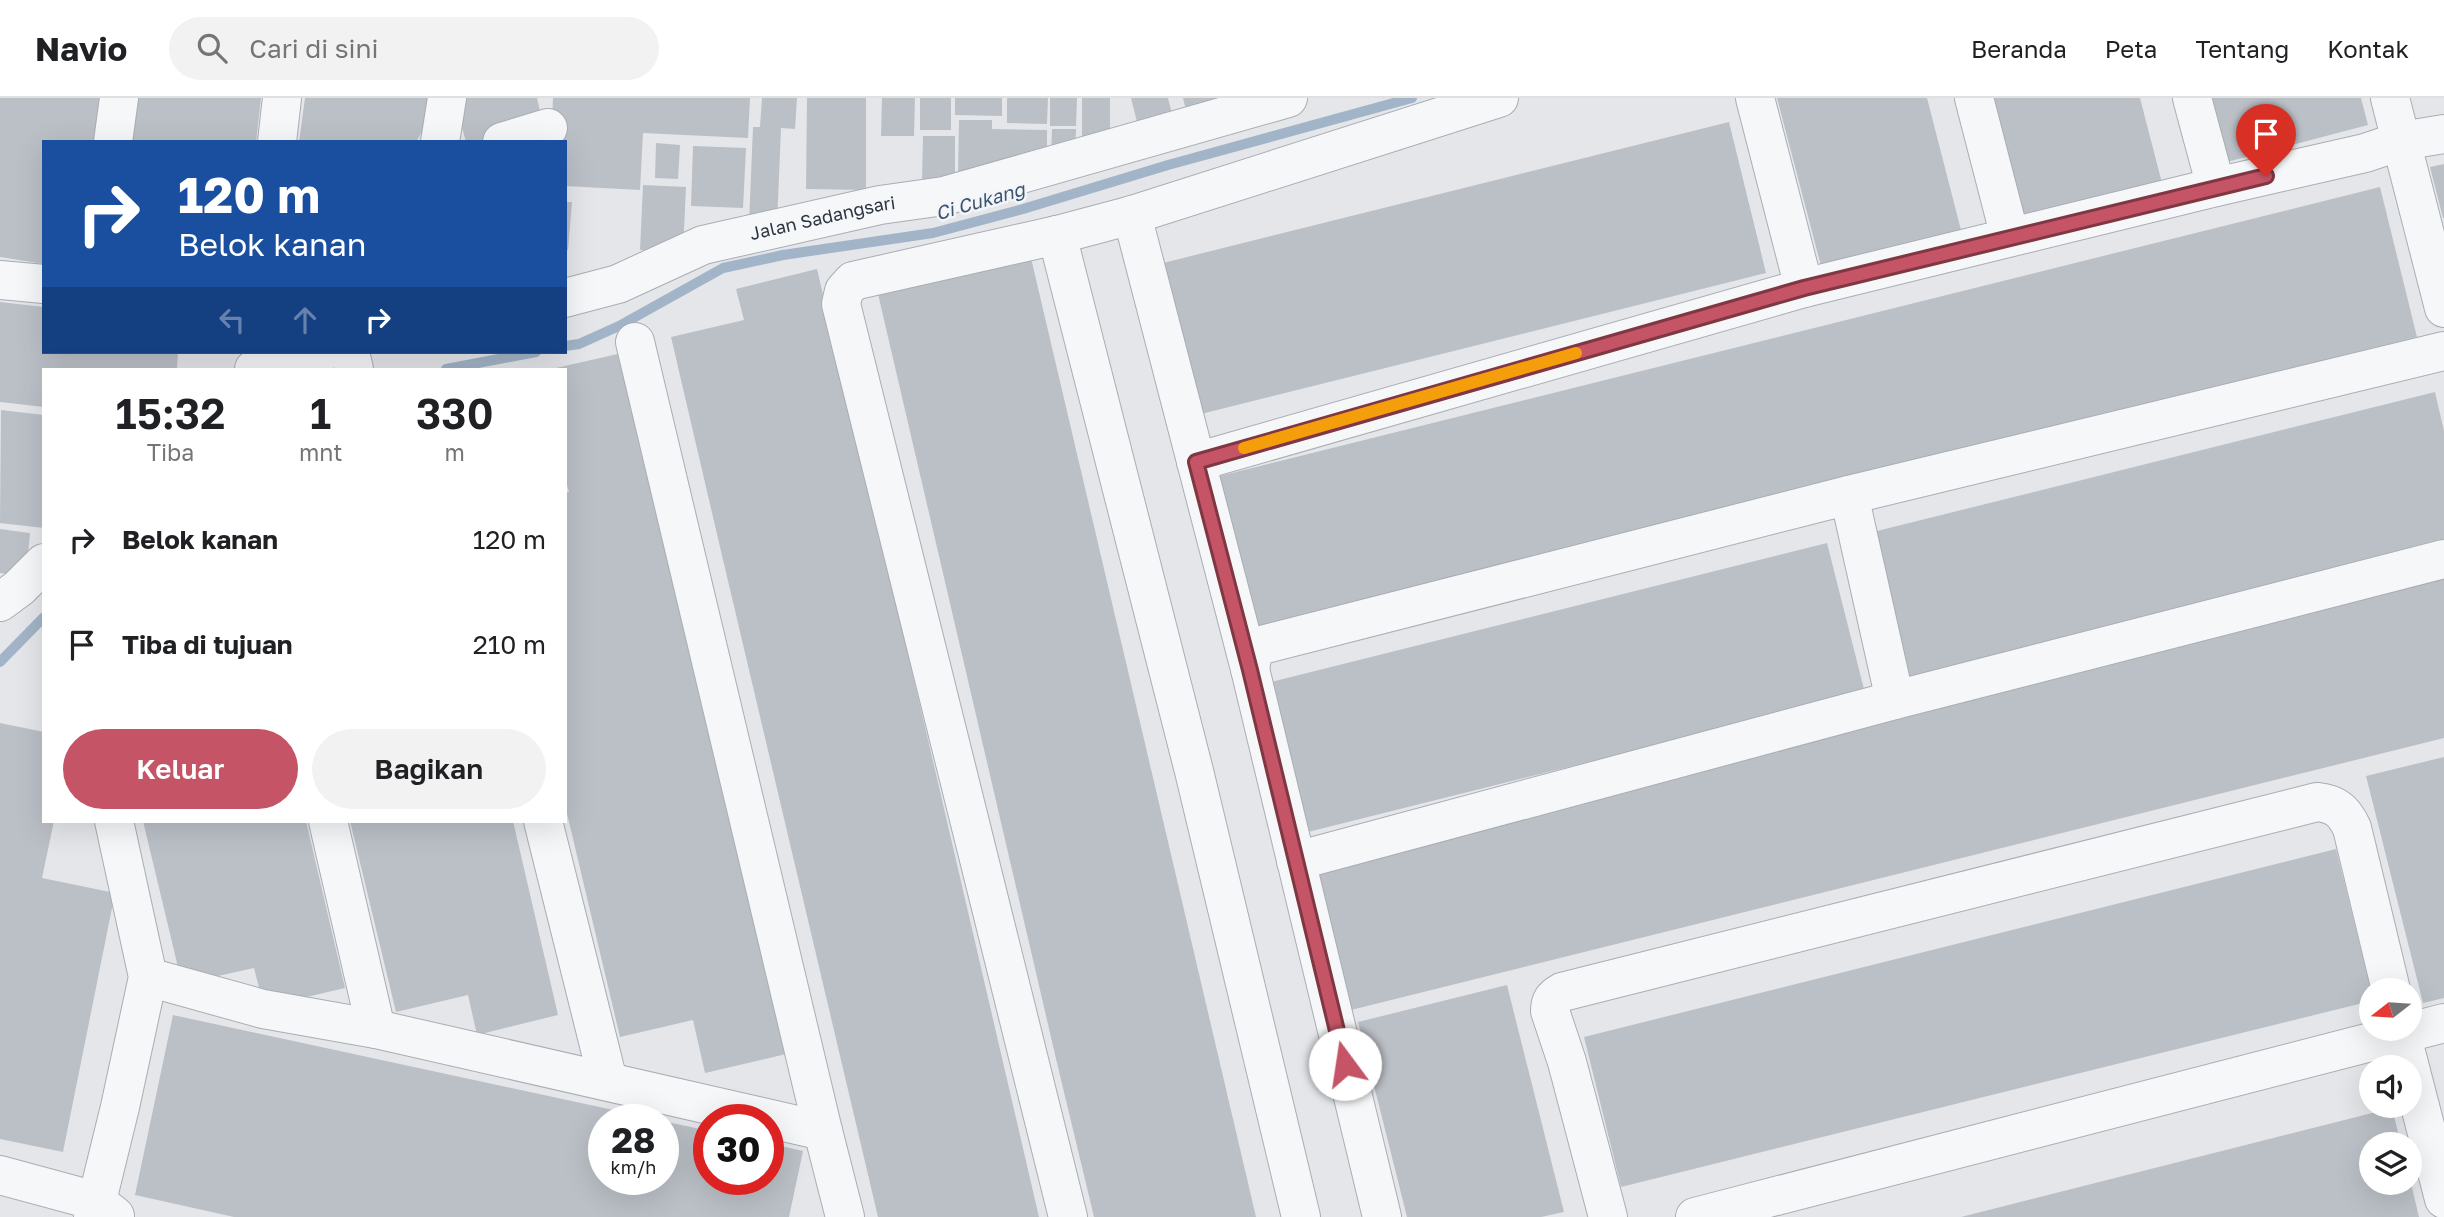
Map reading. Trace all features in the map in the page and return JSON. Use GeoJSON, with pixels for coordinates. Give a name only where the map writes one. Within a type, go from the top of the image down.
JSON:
{"type":"FeatureCollection","features":[{"type":"Feature","properties":{"kind":"street"},"geometry":{"type":"LineString","coordinates":[[113,140],[119,98]]}},
{"type":"Feature","properties":{"kind":"street"},"geometry":{"type":"LineString","coordinates":[[277,140],[282,98]]}},
{"type":"Feature","properties":{"kind":"street"},"geometry":{"type":"LineString","coordinates":[[440,140],[447,98]]}},
{"type":"Feature","properties":{"kind":"street","name":"Jalan Sadangsari"},"geometry":{"type":"LineString","coordinates":[[567,297],[618,284],[703,245],[880,205],[944,196],[1288,98]]}},
{"type":"Feature","properties":{"kind":"street"},"geometry":{"type":"LineString","coordinates":[[1068,1217],[841,304],[844,291],[853,281],[1132,215],[1499,98]]}},
{"type":"Feature","properties":{"kind":"street"},"geometry":{"type":"LineString","coordinates":[[1755,98],[1804,288]]}},
{"type":"Feature","properties":{"kind":"street"},"geometry":{"type":"LineString","coordinates":[[1974,98],[2010,237]]}},
{"type":"Feature","properties":{"kind":"street"},"geometry":{"type":"LineString","coordinates":[[2192,98],[2216,187]]}},
{"type":"Feature","properties":{"kind":"street"},"geometry":{"type":"LineString","coordinates":[[2390,98],[2444,308]]}},
{"type":"Feature","properties":{"kind":"street"},"geometry":{"type":"LineString","coordinates":[[509,140],[548,128]]}},
{"type":"Feature","properties":{"kind":"street"},"geometry":{"type":"LineString","coordinates":[[1196,462],[1804,288],[2365,153],[2401,141],[2444,134]]}},
{"type":"Feature","properties":{"kind":"street"},"geometry":{"type":"LineString","coordinates":[[1132,215],[1250,670],[1382,1217]]}},
{"type":"Feature","properties":{"kind":"street"},"geometry":{"type":"LineString","coordinates":[[1056,235],[1194,771],[1301,1217]]}},
{"type":"Feature","properties":{"kind":"street"},"geometry":{"type":"LineString","coordinates":[[0,281],[42,284]]}},
{"type":"Feature","properties":{"kind":"street"},"geometry":{"type":"LineString","coordinates":[[635,342],[822,1131],[845,1217]]}},
{"type":"Feature","properties":{"kind":"street"},"geometry":{"type":"LineString","coordinates":[[1250,670],[1254,647],[1849,495],[2444,351]]}},
{"type":"Feature","properties":{"kind":"street"},"geometry":{"type":"LineString","coordinates":[[257,368],[314,354]]}},
{"type":"Feature","properties":{"kind":"street"},"geometry":{"type":"LineString","coordinates":[[1849,495],[1895,700]]}},
{"type":"Feature","properties":{"kind":"street"},"geometry":{"type":"LineString","coordinates":[[1296,861],[1895,700],[2444,559]]}},
{"type":"Feature","properties":{"kind":"street"},"geometry":{"type":"LineString","coordinates":[[0,602],[42,565]]}},
{"type":"Feature","properties":{"kind":"street"},"geometry":{"type":"LineString","coordinates":[[1608,1217],[1567,1062],[1550,1012],[1550,1003],[1562,992],[2317,802],[2332,804],[2345,813],[2352,828],[2388,978]]}},
{"type":"Feature","properties":{"kind":"street"},"geometry":{"type":"LineString","coordinates":[[0,1175],[101,1211],[148,977],[114,823]]}},
{"type":"Feature","properties":{"kind":"street"},"geometry":{"type":"LineString","coordinates":[[328,823],[376,1029]]}},
{"type":"Feature","properties":{"kind":"street"},"geometry":{"type":"LineString","coordinates":[[543,823],[608,1082]]}},
{"type":"Feature","properties":{"kind":"street"},"geometry":{"type":"LineString","coordinates":[[148,977],[263,1009],[376,1029],[822,1131]]}},
{"type":"Feature","properties":{"kind":"street"},"geometry":{"type":"LineString","coordinates":[[2422,1028],[2444,1023]]}},
{"type":"Feature","properties":{"kind":"street"},"geometry":{"type":"LineString","coordinates":[[1695,1217],[2367,1041]]}},
{"type":"Feature","properties":{"kind":"street"},"geometry":{"type":"LineString","coordinates":[[2403,1041],[2444,1199]]}},
{"type":"Feature","properties":{"kind":"building"},"geometry":{"type":"Polygon","coordinates":[[[0,98],[104,98],[99,140],[42,140],[42,264],[0,257],[0,98]]]}},
{"type":"Feature","properties":{"kind":"building"},"geometry":{"type":"Polygon","coordinates":[[[134,98],[261,98],[256,140],[128,140],[134,98]]]}},
{"type":"Feature","properties":{"kind":"building"},"geometry":{"type":"Polygon","coordinates":[[[305,98],[435,98],[433,113],[417,140],[299,140],[305,98]]]}},
{"type":"Feature","properties":{"kind":"building"},"geometry":{"type":"Polygon","coordinates":[[[454,98],[537,98],[543,124],[482,140],[465,140],[454,98]]]}},
{"type":"Feature","properties":{"kind":"building"},"geometry":{"type":"Polygon","coordinates":[[[553,98],[750,98],[748,138],[643,133],[640,190],[567,186],[567,140],[551,140],[553,98]]]}},
{"type":"Feature","properties":{"kind":"building"},"geometry":{"type":"Polygon","coordinates":[[[762,98],[797,98],[795,129],[781,128],[777,224],[749,223],[753,127],[760,127],[762,98]]]}},
{"type":"Feature","properties":{"kind":"building"},"geometry":{"type":"Polygon","coordinates":[[[807,98],[866,98],[866,190],[806,189],[807,98]]]}},
{"type":"Feature","properties":{"kind":"building"},"geometry":{"type":"Polygon","coordinates":[[[882,98],[915,98],[914,136],[881,136],[882,98]]]}},
{"type":"Feature","properties":{"kind":"building"},"geometry":{"type":"Polygon","coordinates":[[[920,98],[951,98],[951,130],[920,130],[920,98]]]}},
{"type":"Feature","properties":{"kind":"building"},"geometry":{"type":"Polygon","coordinates":[[[955,98],[1002,98],[1002,116],[955,115],[955,98]]]}},
{"type":"Feature","properties":{"kind":"building"},"geometry":{"type":"Polygon","coordinates":[[[1007,98],[1048,98],[1047,124],[1007,123],[1007,98]]]}},
{"type":"Feature","properties":{"kind":"building"},"geometry":{"type":"Polygon","coordinates":[[[1050,98],[1077,98],[1076,126],[1050,126],[1050,98]]]}},
{"type":"Feature","properties":{"kind":"building"},"geometry":{"type":"Polygon","coordinates":[[[1082,98],[1110,98],[1110,145],[1082,145],[1082,98]]]}},
{"type":"Feature","properties":{"kind":"building"},"geometry":{"type":"Polygon","coordinates":[[[1131,98],[1168,98],[1173,118],[1138,126],[1131,98]]]}},
{"type":"Feature","properties":{"kind":"building"},"geometry":{"type":"Polygon","coordinates":[[[1183,98],[1240,98],[1188,119],[1183,98]]]}},
{"type":"Feature","properties":{"kind":"building"},"geometry":{"type":"Polygon","coordinates":[[[1777,98],[1927,98],[1961,230],[1821,266],[1777,98]]]}},
{"type":"Feature","properties":{"kind":"building"},"geometry":{"type":"Polygon","coordinates":[[[1991,98],[2140,98],[2162,183],[2022,219],[1991,98]]]}},
{"type":"Feature","properties":{"kind":"building"},"geometry":{"type":"Polygon","coordinates":[[[2211,98],[2361,98],[2368,125],[2227,162],[2211,98]]]}},
{"type":"Feature","properties":{"kind":"building"},"geometry":{"type":"Polygon","coordinates":[[[959,120],[992,120],[992,129],[1047,130],[1047,164],[958,177],[959,120]]]}},
{"type":"Feature","properties":{"kind":"building"},"geometry":{"type":"Polygon","coordinates":[[[1729,122],[1766,273],[1197,415],[1159,264],[1729,122]]]}},
{"type":"Feature","properties":{"kind":"building"},"geometry":{"type":"Polygon","coordinates":[[[1052,129],[1076,129],[1075,156],[1051,156],[1052,129]]]}},
{"type":"Feature","properties":{"kind":"building"},"geometry":{"type":"Polygon","coordinates":[[[923,136],[955,136],[955,181],[922,180],[923,136]]]}},
{"type":"Feature","properties":{"kind":"building"},"geometry":{"type":"Polygon","coordinates":[[[656,143],[680,145],[678,179],[655,178],[656,143]]]}},
{"type":"Feature","properties":{"kind":"building"},"geometry":{"type":"Polygon","coordinates":[[[693,146],[746,148],[743,208],[691,206],[693,146]]]}},
{"type":"Feature","properties":{"kind":"building"},"geometry":{"type":"Polygon","coordinates":[[[2444,164],[2444,218],[2443,218],[2430,167],[2444,164]]]}},
{"type":"Feature","properties":{"kind":"building"},"geometry":{"type":"Polygon","coordinates":[[[643,185],[686,187],[683,252],[640,250],[643,185]]]}},
{"type":"Feature","properties":{"kind":"building"},"geometry":{"type":"Polygon","coordinates":[[[2380,187],[2417,337],[1250,628],[1212,478],[2380,187]]]}},
{"type":"Feature","properties":{"kind":"building"},"geometry":{"type":"Polygon","coordinates":[[[567,202],[572,202],[568,250],[567,202]]]}},
{"type":"Feature","properties":{"kind":"building"},"geometry":{"type":"Polygon","coordinates":[[[1031,258],[1256,1217],[1094,1217],[1057,1063],[878,294],[1031,258]]]}},
{"type":"Feature","properties":{"kind":"building"},"geometry":{"type":"Polygon","coordinates":[[[817,269],[1039,1217],[878,1217],[720,547],[671,337],[744,320],[736,289],[817,269]]]}},
{"type":"Feature","properties":{"kind":"building"},"geometry":{"type":"Polygon","coordinates":[[[0,302],[42,307],[42,354],[178,354],[177,368],[42,368],[42,407],[0,402],[0,302]]]}},
{"type":"Feature","properties":{"kind":"building"},"geometry":{"type":"Polygon","coordinates":[[[622,353],[786,1054],[705,1073],[693,1020],[620,1037],[567,813],[567,368],[556,368],[622,353]]]}},
{"type":"Feature","properties":{"kind":"building"},"geometry":{"type":"Polygon","coordinates":[[[2435,392],[2444,431],[2444,549],[1902,684],[1865,534],[2435,392]]]}},
{"type":"Feature","properties":{"kind":"building"},"geometry":{"type":"Polygon","coordinates":[[[1,410],[42,415],[42,528],[0,523],[1,410]]]}},
{"type":"Feature","properties":{"kind":"building"},"geometry":{"type":"Polygon","coordinates":[[[0,529],[30,533],[26,576],[0,573],[0,529]]]}},
{"type":"Feature","properties":{"kind":"building"},"geometry":{"type":"Polygon","coordinates":[[[1827,543],[1865,693],[1304,833],[1267,683],[1827,543]]]}},
{"type":"Feature","properties":{"kind":"building"},"geometry":{"type":"Polygon","coordinates":[[[2444,579],[2444,738],[1343,1012],[1305,862],[2444,579]]]}},
{"type":"Feature","properties":{"kind":"building"},"geometry":{"type":"Polygon","coordinates":[[[0,723],[42,732],[42,823],[54,823],[42,878],[115,893],[63,1152],[0,1139],[0,723]]]}},
{"type":"Feature","properties":{"kind":"building"},"geometry":{"type":"Polygon","coordinates":[[[2444,757],[2444,998],[2423,1003],[2422,978],[2417,978],[2366,776],[2444,757]]]}},
{"type":"Feature","properties":{"kind":"building"},"geometry":{"type":"Polygon","coordinates":[[[143,823],[306,823],[345,988],[264,1007],[254,968],[182,984],[143,823]]]}},
{"type":"Feature","properties":{"kind":"building"},"geometry":{"type":"Polygon","coordinates":[[[350,823],[513,823],[558,1015],[477,1035],[468,995],[396,1012],[350,823]]]}},
{"type":"Feature","properties":{"kind":"building"},"geometry":{"type":"Polygon","coordinates":[[[2336,849],[2368,978],[2359,978],[2359,1004],[1621,1187],[1584,1037],[2336,849]]]}},
{"type":"Feature","properties":{"kind":"building"},"geometry":{"type":"Polygon","coordinates":[[[1507,985],[1564,1212],[1541,1217],[1407,1217],[1358,1022],[1507,985]]]}},
{"type":"Feature","properties":{"kind":"building"},"geometry":{"type":"Polygon","coordinates":[[[173,1015],[588,1105],[588,1195],[679,1195],[679,1124],[693,1128],[693,1195],[784,1195],[784,1147],[803,1151],[789,1217],[234,1217],[135,1195],[173,1015]]]}},
{"type":"Feature","properties":{"kind":"building"},"geometry":{"type":"Polygon","coordinates":[[[2359,1116],[2394,1118],[2398,1132],[2359,1132],[2359,1195],[2414,1195],[2419,1217],[1961,1217],[2359,1116]]]}},
{"type":"Feature","properties":{"kind":"waterway","name":"Ci Cukang"},"geometry":{"type":"LineString","coordinates":[[567,346],[579,344],[619,326],[723,268],[783,255],[933,233],[1412,98]]}},
{"type":"Feature","properties":{"kind":"waterway","name":"Ci Cukang"},"geometry":{"type":"LineString","coordinates":[[451,368],[525,354]]}},
{"type":"Feature","properties":{"kind":"waterway","name":"Ci Cukang"},"geometry":{"type":"LineString","coordinates":[[0,662],[42,619]]}},
{"type":"Feature","properties":{"kind":"slow traffic"},"geometry":{"type":"LineString","coordinates":[[1244,448],[1576,353]]}},
{"type":"Feature","properties":{"kind":"route"},"geometry":{"type":"LineString","coordinates":[[1345,1064],[1250,670],[1196,462],[1804,288],[2266,176]]}}]}
